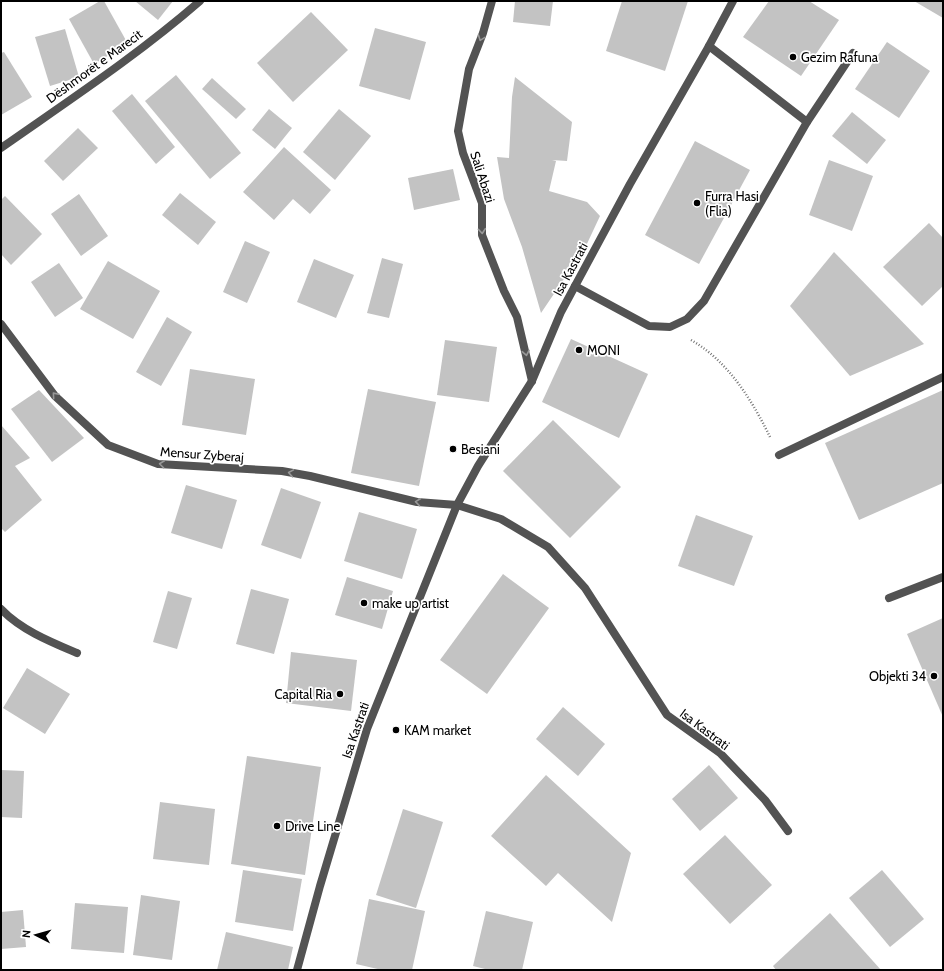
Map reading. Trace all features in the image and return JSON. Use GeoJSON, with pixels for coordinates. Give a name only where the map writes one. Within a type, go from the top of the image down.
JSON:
{"type":"FeatureCollection","features":[{"type":"Feature","properties":{"kind":"street","name":"Dëshmorët e Marecit"},"geometry":{"type":"LineString","coordinates":[[1,148],[177,21],[200,1]]}},
{"type":"Feature","properties":{"kind":"street","name":"Sali Abazi"},"geometry":{"type":"LineString","coordinates":[[492,1],[483,33],[469,69],[458,131],[463,153],[482,203],[482,236],[504,291],[517,316],[532,381]]}},
{"type":"Feature","properties":{"kind":"street","name":"Isa Kastrati"},"geometry":{"type":"LineString","coordinates":[[297,970],[320,886],[367,729],[457,505],[478,466],[532,381],[561,312],[630,184],[733,1]]}},
{"type":"Feature","properties":{"kind":"street"},"geometry":{"type":"LineString","coordinates":[[709,46],[807,122]]}},
{"type":"Feature","properties":{"kind":"street"},"geometry":{"type":"LineString","coordinates":[[575,286],[649,326],[670,327],[687,319],[704,301],[807,122],[853,54]]}},
{"type":"Feature","properties":{"kind":"street","name":"Mensur Zyberaj"},"geometry":{"type":"LineString","coordinates":[[1,324],[55,396],[108,445],[158,464],[282,471],[310,476],[417,502],[457,505]]}},
{"type":"Feature","properties":{"kind":"street"},"geometry":{"type":"LineString","coordinates":[[779,454],[943,377]]}},
{"type":"Feature","properties":{"kind":"street","name":"Isa Kastrati"},"geometry":{"type":"LineString","coordinates":[[457,505],[501,519],[548,547],[585,588],[667,715],[720,754],[765,800],[788,831]]}},
{"type":"Feature","properties":{"kind":"street"},"geometry":{"type":"LineString","coordinates":[[889,598],[943,577]]}},
{"type":"Feature","properties":{"kind":"street"},"geometry":{"type":"LineString","coordinates":[[1,609],[25,627],[48,641],[77,653]]}},
{"type":"Feature","properties":{"kind":"path"},"geometry":{"type":"LineString","coordinates":[[670,327],[696,342],[718,359],[727,369],[759,415],[779,454]]}},
{"type":"Feature","properties":{"kind":"building"},"geometry":{"type":"Polygon","coordinates":[[[100,1],[104,1],[128,44],[94,64],[69,19],[100,1]]]}},
{"type":"Feature","properties":{"kind":"building"},"geometry":{"type":"Polygon","coordinates":[[[135,1],[173,1],[158,20],[135,1]]]}},
{"type":"Feature","properties":{"kind":"building"},"geometry":{"type":"Polygon","coordinates":[[[515,1],[553,1],[550,26],[513,22],[515,1]]]}},
{"type":"Feature","properties":{"kind":"building"},"geometry":{"type":"Polygon","coordinates":[[[622,1],[688,1],[665,71],[606,51],[622,1]]]}},
{"type":"Feature","properties":{"kind":"building","name":"Gezim Rafuna"},"geometry":{"type":"Polygon","coordinates":[[[769,1],[809,1],[839,20],[801,76],[743,37],[769,1]]]}},
{"type":"Feature","properties":{"kind":"building"},"geometry":{"type":"Polygon","coordinates":[[[914,1],[943,1],[943,18],[914,1]]]}},
{"type":"Feature","properties":{"kind":"building"},"geometry":{"type":"Polygon","coordinates":[[[311,12],[348,50],[293,102],[257,63],[311,12]]]}},
{"type":"Feature","properties":{"kind":"building"},"geometry":{"type":"Polygon","coordinates":[[[375,28],[426,42],[410,100],[359,86],[375,28]]]}},
{"type":"Feature","properties":{"kind":"building"},"geometry":{"type":"Polygon","coordinates":[[[65,29],[79,77],[50,86],[35,37],[65,29]]]}},
{"type":"Feature","properties":{"kind":"building"},"geometry":{"type":"Polygon","coordinates":[[[887,42],[930,71],[899,118],[855,89],[887,42]]]}},
{"type":"Feature","properties":{"kind":"building"},"geometry":{"type":"Polygon","coordinates":[[[4,52],[32,97],[1,115],[1,53],[4,52]]]}},
{"type":"Feature","properties":{"kind":"building"},"geometry":{"type":"Polygon","coordinates":[[[176,75],[241,153],[210,179],[145,101],[176,75]]]}},
{"type":"Feature","properties":{"kind":"building"},"geometry":{"type":"Polygon","coordinates":[[[515,77],[572,122],[567,161],[552,160],[556,161],[549,191],[587,202],[600,216],[585,248],[541,313],[522,247],[504,199],[497,157],[509,158],[512,97],[515,77]]]}},
{"type":"Feature","properties":{"kind":"building"},"geometry":{"type":"Polygon","coordinates":[[[212,78],[246,109],[236,119],[202,89],[212,78]]]}},
{"type":"Feature","properties":{"kind":"building"},"geometry":{"type":"Polygon","coordinates":[[[132,94],[175,147],[156,164],[112,111],[132,94]]]}},
{"type":"Feature","properties":{"kind":"building"},"geometry":{"type":"Polygon","coordinates":[[[269,109],[292,128],[275,149],[252,130],[269,109]]]}},
{"type":"Feature","properties":{"kind":"building"},"geometry":{"type":"Polygon","coordinates":[[[339,109],[371,136],[335,180],[303,152],[339,109]]]}},
{"type":"Feature","properties":{"kind":"building"},"geometry":{"type":"Polygon","coordinates":[[[852,112],[886,140],[867,164],[832,136],[852,112]]]}},
{"type":"Feature","properties":{"kind":"building"},"geometry":{"type":"Polygon","coordinates":[[[78,128],[98,148],[63,181],[44,161],[78,128]]]}},
{"type":"Feature","properties":{"kind":"building","name":"Furra Hasi (Flia)"},"geometry":{"type":"Polygon","coordinates":[[[695,141],[750,170],[699,264],[645,235],[695,141]]]}},
{"type":"Feature","properties":{"kind":"building"},"geometry":{"type":"Polygon","coordinates":[[[284,147],[331,190],[310,214],[293,199],[274,220],[243,192],[284,147]]]}},
{"type":"Feature","properties":{"kind":"building"},"geometry":{"type":"Polygon","coordinates":[[[829,160],[873,176],[852,231],[809,215],[829,160]]]}},
{"type":"Feature","properties":{"kind":"building"},"geometry":{"type":"Polygon","coordinates":[[[453,169],[460,200],[414,210],[408,178],[453,169]]]}},
{"type":"Feature","properties":{"kind":"building"},"geometry":{"type":"Polygon","coordinates":[[[180,193],[216,222],[198,245],[162,215],[180,193]]]}},
{"type":"Feature","properties":{"kind":"building"},"geometry":{"type":"Polygon","coordinates":[[[79,194],[108,236],[81,256],[51,214],[79,194]]]}},
{"type":"Feature","properties":{"kind":"building"},"geometry":{"type":"Polygon","coordinates":[[[5,196],[42,234],[11,265],[1,254],[1,200],[5,196]]]}},
{"type":"Feature","properties":{"kind":"building"},"geometry":{"type":"Polygon","coordinates":[[[929,223],[943,238],[943,286],[922,306],[883,267],[929,223]]]}},
{"type":"Feature","properties":{"kind":"building"},"geometry":{"type":"Polygon","coordinates":[[[245,241],[270,252],[247,303],[223,292],[245,241]]]}},
{"type":"Feature","properties":{"kind":"building"},"geometry":{"type":"Polygon","coordinates":[[[834,252],[924,344],[850,376],[790,306],[834,252]]]}},
{"type":"Feature","properties":{"kind":"building"},"geometry":{"type":"Polygon","coordinates":[[[382,258],[403,264],[389,318],[367,313],[382,258]]]}},
{"type":"Feature","properties":{"kind":"building"},"geometry":{"type":"Polygon","coordinates":[[[314,259],[354,275],[336,318],[297,302],[314,259]]]}},
{"type":"Feature","properties":{"kind":"building"},"geometry":{"type":"Polygon","coordinates":[[[108,261],[160,291],[133,339],[80,309],[108,261]]]}},
{"type":"Feature","properties":{"kind":"building"},"geometry":{"type":"Polygon","coordinates":[[[59,263],[83,298],[55,317],[31,282],[59,263]]]}},
{"type":"Feature","properties":{"kind":"building"},"geometry":{"type":"Polygon","coordinates":[[[167,317],[192,332],[161,386],[136,372],[167,317]]]}},
{"type":"Feature","properties":{"kind":"building"},"geometry":{"type":"Polygon","coordinates":[[[571,339],[648,374],[619,438],[542,402],[571,339]]]}},
{"type":"Feature","properties":{"kind":"building"},"geometry":{"type":"Polygon","coordinates":[[[445,340],[497,347],[489,402],[437,395],[445,340]]]}},
{"type":"Feature","properties":{"kind":"building"},"geometry":{"type":"Polygon","coordinates":[[[190,369],[255,379],[246,435],[182,425],[190,369]]]}},
{"type":"Feature","properties":{"kind":"building"},"geometry":{"type":"Polygon","coordinates":[[[368,389],[436,402],[419,486],[351,473],[368,389]]]}},
{"type":"Feature","properties":{"kind":"building"},"geometry":{"type":"Polygon","coordinates":[[[39,390],[84,438],[52,462],[11,409],[39,390]]]}},
{"type":"Feature","properties":{"kind":"building"},"geometry":{"type":"Polygon","coordinates":[[[943,390],[943,483],[859,520],[825,443],[943,390]]]}},
{"type":"Feature","properties":{"kind":"building"},"geometry":{"type":"Polygon","coordinates":[[[553,420],[621,487],[570,538],[503,471],[553,420]]]}},
{"type":"Feature","properties":{"kind":"building"},"geometry":{"type":"Polygon","coordinates":[[[1,425],[30,458],[15,466],[42,500],[5,532],[1,528],[1,425]]]}},
{"type":"Feature","properties":{"kind":"building"},"geometry":{"type":"Polygon","coordinates":[[[186,485],[237,500],[222,549],[171,533],[186,485]]]}},
{"type":"Feature","properties":{"kind":"building"},"geometry":{"type":"Polygon","coordinates":[[[281,488],[321,502],[301,559],[261,545],[281,488]]]}},
{"type":"Feature","properties":{"kind":"building"},"geometry":{"type":"Polygon","coordinates":[[[359,512],[417,529],[402,579],[344,561],[359,512]]]}},
{"type":"Feature","properties":{"kind":"building"},"geometry":{"type":"Polygon","coordinates":[[[696,515],[753,536],[734,586],[678,566],[696,515]]]}},
{"type":"Feature","properties":{"kind":"building"},"geometry":{"type":"Polygon","coordinates":[[[503,574],[549,608],[487,694],[440,660],[503,574]]]}},
{"type":"Feature","properties":{"kind":"building","name":"make up artist"},"geometry":{"type":"Polygon","coordinates":[[[347,577],[393,591],[382,629],[335,615],[347,577]]]}},
{"type":"Feature","properties":{"kind":"building"},"geometry":{"type":"Polygon","coordinates":[[[251,589],[289,599],[274,654],[236,644],[251,589]]]}},
{"type":"Feature","properties":{"kind":"building"},"geometry":{"type":"Polygon","coordinates":[[[168,591],[192,598],[177,649],[153,642],[168,591]]]}},
{"type":"Feature","properties":{"kind":"building","name":"Objekti 34"},"geometry":{"type":"Polygon","coordinates":[[[943,618],[943,717],[907,634],[943,618]]]}},
{"type":"Feature","properties":{"kind":"building"},"geometry":{"type":"Polygon","coordinates":[[[291,652],[357,660],[351,711],[286,703],[291,652]]]}},
{"type":"Feature","properties":{"kind":"building"},"geometry":{"type":"Polygon","coordinates":[[[27,668],[70,694],[45,734],[3,708],[27,668]]]}},
{"type":"Feature","properties":{"kind":"building"},"geometry":{"type":"Polygon","coordinates":[[[563,707],[605,744],[578,776],[536,739],[563,707]]]}},
{"type":"Feature","properties":{"kind":"building"},"geometry":{"type":"Polygon","coordinates":[[[247,756],[321,767],[305,875],[231,864],[247,756]]]}},
{"type":"Feature","properties":{"kind":"building"},"geometry":{"type":"Polygon","coordinates":[[[709,765],[738,798],[700,831],[672,799],[709,765]]]}},
{"type":"Feature","properties":{"kind":"building"},"geometry":{"type":"Polygon","coordinates":[[[1,770],[24,771],[22,818],[1,817],[1,770]]]}},
{"type":"Feature","properties":{"kind":"building"},"geometry":{"type":"Polygon","coordinates":[[[546,775],[631,853],[612,922],[558,873],[546,886],[491,836],[546,775]]]}},
{"type":"Feature","properties":{"kind":"building"},"geometry":{"type":"Polygon","coordinates":[[[160,802],[215,809],[209,865],[153,859],[160,802]]]}},
{"type":"Feature","properties":{"kind":"building"},"geometry":{"type":"Polygon","coordinates":[[[403,809],[443,822],[416,908],[376,895],[403,809]]]}},
{"type":"Feature","properties":{"kind":"building"},"geometry":{"type":"Polygon","coordinates":[[[725,835],[772,885],[730,924],[683,874],[725,835]]]}},
{"type":"Feature","properties":{"kind":"building"},"geometry":{"type":"Polygon","coordinates":[[[243,870],[302,879],[293,931],[235,922],[243,870]]]}},
{"type":"Feature","properties":{"kind":"building"},"geometry":{"type":"Polygon","coordinates":[[[882,870],[924,919],[890,947],[849,898],[882,870]]]}},
{"type":"Feature","properties":{"kind":"building"},"geometry":{"type":"Polygon","coordinates":[[[141,895],[180,901],[172,960],[133,955],[141,895]]]}},
{"type":"Feature","properties":{"kind":"building"},"geometry":{"type":"Polygon","coordinates":[[[369,899],[425,911],[412,970],[382,970],[356,964],[369,899]]]}},
{"type":"Feature","properties":{"kind":"building"},"geometry":{"type":"Polygon","coordinates":[[[75,903],[128,907],[124,953],[71,949],[75,903]]]}},
{"type":"Feature","properties":{"kind":"building"},"geometry":{"type":"Polygon","coordinates":[[[23,910],[26,947],[1,949],[1,912],[23,910]]]}},
{"type":"Feature","properties":{"kind":"building"},"geometry":{"type":"Polygon","coordinates":[[[486,911],[533,922],[522,970],[489,970],[473,966],[486,911]]]}},
{"type":"Feature","properties":{"kind":"building"},"geometry":{"type":"Polygon","coordinates":[[[830,913],[881,970],[776,970],[773,966],[830,913]]]}},
{"type":"Feature","properties":{"kind":"building"},"geometry":{"type":"Polygon","coordinates":[[[226,932],[293,947],[288,970],[217,970],[226,932]]]}},
{"type":"Feature","properties":{"kind":"place","name":"Gezim Rafuna"},"geometry":{"type":"Point","coordinates":[793,57]}},
{"type":"Feature","properties":{"kind":"place","name":"Furra Hasi (Flia)"},"geometry":{"type":"Point","coordinates":[697,203]}},
{"type":"Feature","properties":{"kind":"place","name":"MONI"},"geometry":{"type":"Point","coordinates":[579,350]}},
{"type":"Feature","properties":{"kind":"place","name":"Besiani"},"geometry":{"type":"Point","coordinates":[453,449]}},
{"type":"Feature","properties":{"kind":"place","name":"make up artist"},"geometry":{"type":"Point","coordinates":[364,603]}},
{"type":"Feature","properties":{"kind":"place","name":"Objekti 34"},"geometry":{"type":"Point","coordinates":[934,676]}},
{"type":"Feature","properties":{"kind":"place","name":"Capital Ria"},"geometry":{"type":"Point","coordinates":[340,694]}},
{"type":"Feature","properties":{"kind":"place","name":"KAM market"},"geometry":{"type":"Point","coordinates":[396,730]}},
{"type":"Feature","properties":{"kind":"place","name":"Drive Line"},"geometry":{"type":"Point","coordinates":[277,826]}}]}
